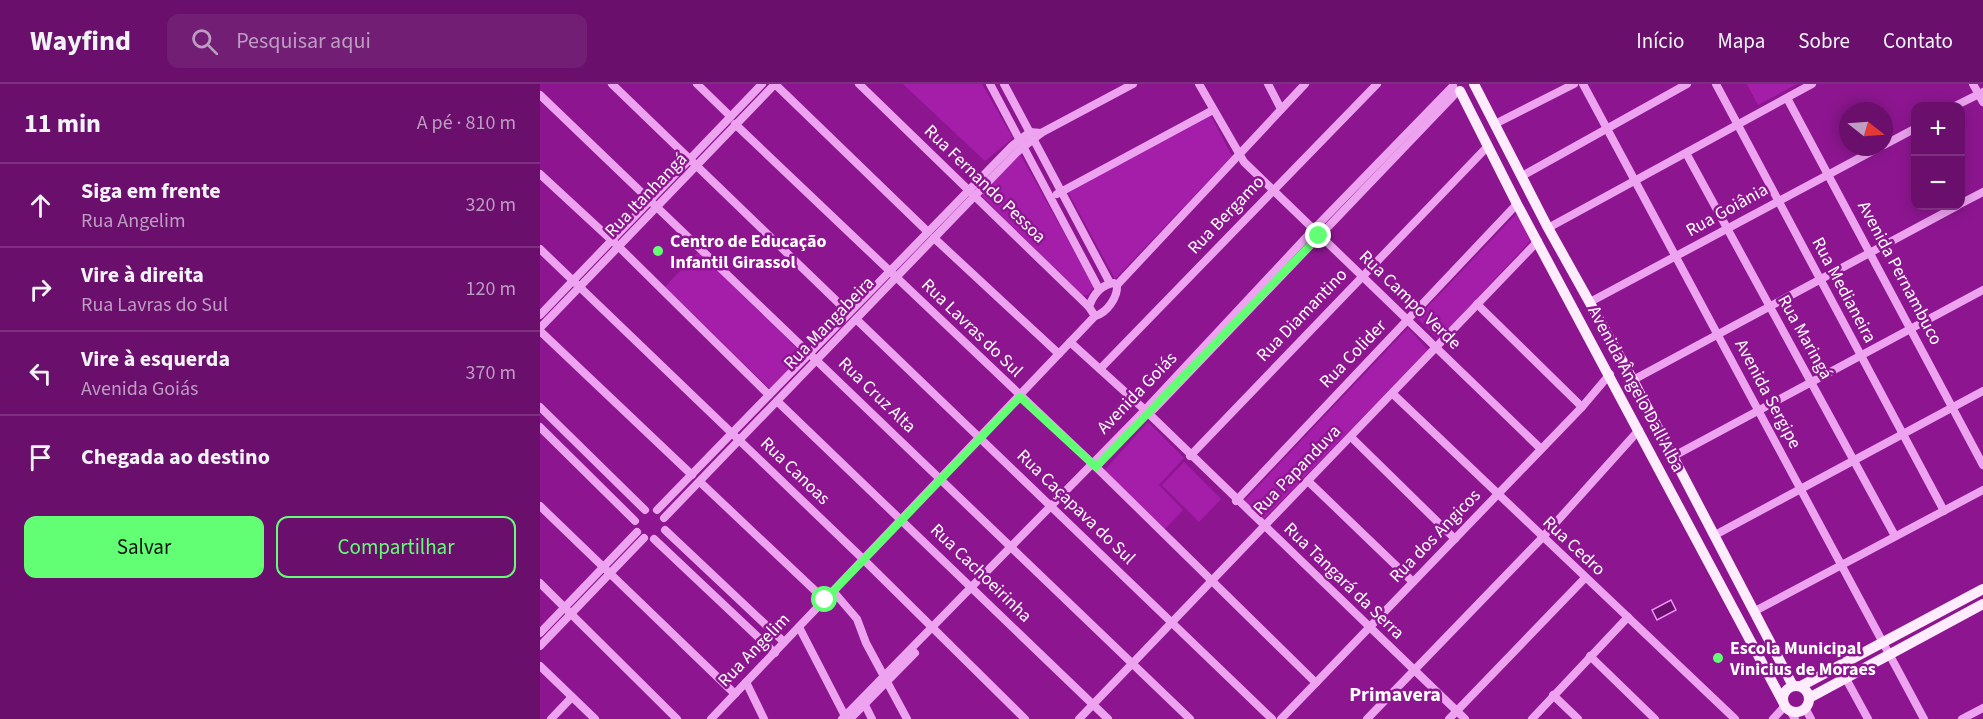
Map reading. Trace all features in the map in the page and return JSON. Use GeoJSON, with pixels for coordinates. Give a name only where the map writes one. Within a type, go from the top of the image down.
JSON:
{"type":"FeatureCollection","features":[{"type":"Feature","properties":{"kind":"main road"},"geometry":{"type":"LineString","coordinates":[[1456,88],[1473,84]]}},
{"type":"Feature","properties":{"kind":"main road","name":"Avenida Ângelo Dall'Alba"},"geometry":{"type":"LineString","coordinates":[[1473,84],[1535,204],[1633,380],[1672,457],[1807,703]]}},
{"type":"Feature","properties":{"kind":"main road","name":"Avenida Ângelo Dall'Alba"},"geometry":{"type":"LineString","coordinates":[[1456,88],[1788,709]]}},
{"type":"Feature","properties":{"kind":"main road"},"geometry":{"type":"LineString","coordinates":[[1517,204],[1525,199],[1535,204]]}},
{"type":"Feature","properties":{"kind":"main road"},"geometry":{"type":"LineString","coordinates":[[1639,430],[1646,423],[1655,423]]}},
{"type":"Feature","properties":{"kind":"main road"},"geometry":{"type":"LineString","coordinates":[[1668,483],[1679,484],[1683,477]]}},
{"type":"Feature","properties":{"kind":"main road"},"geometry":{"type":"LineString","coordinates":[[1983,589],[1883,644],[1785,691],[1788,709],[1798,712],[1807,703],[1845,677],[1983,604]]}},
{"type":"Feature","properties":{"kind":"street","name":"Rua Caçapava do Sul"},"geometry":{"type":"LineString","coordinates":[[612,84],[981,438],[1171,625],[1272,719]]}},
{"type":"Feature","properties":{"kind":"street","name":"Rua Lavras do Sul"},"geometry":{"type":"LineString","coordinates":[[697,84],[1316,683]]}},
{"type":"Feature","properties":{"kind":"street","name":"Rua Itanhangá"},"geometry":{"type":"LineString","coordinates":[[540,330],[580,287],[615,244],[733,120],[762,84]]}},
{"type":"Feature","properties":{"kind":"street","name":"Rua Itanhangá"},"geometry":{"type":"LineString","coordinates":[[733,120],[775,84]]}},
{"type":"Feature","properties":{"kind":"street"},"geometry":{"type":"LineString","coordinates":[[775,84],[931,235],[1059,354]]}},
{"type":"Feature","properties":{"kind":"street","name":"Rua Fernando Pessoa"},"geometry":{"type":"LineString","coordinates":[[859,84],[1089,307],[1095,316]]}},
{"type":"Feature","properties":{"kind":"street"},"geometry":{"type":"LineString","coordinates":[[990,84],[1018,146],[1051,197],[1099,289]]}},
{"type":"Feature","properties":{"kind":"street","name":"Rua Mangabeira"},"geometry":{"type":"LineString","coordinates":[[657,510],[810,353],[852,316],[1018,146],[1032,136],[1133,84]]}},
{"type":"Feature","properties":{"kind":"street","name":"Rua Campo Verde"},"geometry":{"type":"LineString","coordinates":[[1199,84],[1237,153],[1272,192],[1541,449]]}},
{"type":"Feature","properties":{"kind":"street"},"geometry":{"type":"LineString","coordinates":[[1268,84],[1281,109]]}},
{"type":"Feature","properties":{"kind":"street"},"geometry":{"type":"LineString","coordinates":[[1089,307],[1099,289],[1114,284],[1305,84]]}},
{"type":"Feature","properties":{"kind":"street","name":"Rua Bergamo"},"geometry":{"type":"LineString","coordinates":[[1100,369],[1377,84]]}},
{"type":"Feature","properties":{"kind":"street"},"geometry":{"type":"LineString","coordinates":[[1495,124],[1574,84]]}},
{"type":"Feature","properties":{"kind":"street","name":"Avenida Sergipe"},"geometry":{"type":"LineString","coordinates":[[1583,84],[1800,489],[1844,565],[1888,655],[1924,719]]}},
{"type":"Feature","properties":{"kind":"street"},"geometry":{"type":"LineString","coordinates":[[1522,176],[1687,84]]}},
{"type":"Feature","properties":{"kind":"street","name":"Rua Medianeira"},"geometry":{"type":"LineString","coordinates":[[1716,84],[1944,511]]}},
{"type":"Feature","properties":{"kind":"street"},"geometry":{"type":"LineString","coordinates":[[1548,228],[1812,84]]}},
{"type":"Feature","properties":{"kind":"street"},"geometry":{"type":"LineString","coordinates":[[1965,102],[1982,96],[1973,84]]}},
{"type":"Feature","properties":{"kind":"street"},"geometry":{"type":"LineString","coordinates":[[1008,85],[1032,136],[1114,284]]}},
{"type":"Feature","properties":{"kind":"street","name":"Avenida Goiás"},"geometry":{"type":"LineString","coordinates":[[846,718],[1147,412],[1456,88]]}},
{"type":"Feature","properties":{"kind":"street","name":"Rua Cruz Alta"},"geometry":{"type":"LineString","coordinates":[[540,95],[1190,719]]}},
{"type":"Feature","properties":{"kind":"street","name":"Avenida Pernambuco"},"geometry":{"type":"LineString","coordinates":[[1787,98],[1983,465]]}},
{"type":"Feature","properties":{"kind":"street"},"geometry":{"type":"LineString","coordinates":[[1051,197],[1213,110]]}},
{"type":"Feature","properties":{"kind":"street"},"geometry":{"type":"LineString","coordinates":[[1893,140],[1911,131]]}},
{"type":"Feature","properties":{"kind":"street","name":"Rua Diamantino"},"geometry":{"type":"LineString","coordinates":[[1190,456],[1488,146]]}},
{"type":"Feature","properties":{"kind":"street","name":"Rua Maringá"},"geometry":{"type":"LineString","coordinates":[[1686,153],[1729,228],[1769,307],[1895,536]]}},
{"type":"Feature","properties":{"kind":"street","name":"Rua Goiânia"},"geometry":{"type":"LineString","coordinates":[[1590,302],[1863,156]]}},
{"type":"Feature","properties":{"kind":"street"},"geometry":{"type":"LineString","coordinates":[[540,174],[769,395]]}},
{"type":"Feature","properties":{"kind":"street"},"geometry":{"type":"LineString","coordinates":[[1965,202],[1983,192]]}},
{"type":"Feature","properties":{"kind":"street","name":"Rua Colider"},"geometry":{"type":"LineString","coordinates":[[1236,501],[1517,204]]}},
{"type":"Feature","properties":{"kind":"street"},"geometry":{"type":"LineString","coordinates":[[1633,380],[1950,210]]}},
{"type":"Feature","properties":{"kind":"street","name":"Rua Papanduva"},"geometry":{"type":"LineString","coordinates":[[1079,719],[1538,242]]}},
{"type":"Feature","properties":{"kind":"street","name":"Rua Itanhangá"},"geometry":{"type":"LineString","coordinates":[[540,315],[573,280],[615,244]]}},
{"type":"Feature","properties":{"kind":"street","name":"Rua Canoas"},"geometry":{"type":"LineString","coordinates":[[540,249],[732,432],[1026,719]]}},
{"type":"Feature","properties":{"kind":"street","name":"Rua Angelim"},"geometry":{"type":"LineString","coordinates":[[711,719],[1095,316],[1101,314],[1113,300],[1114,284]]}},
{"type":"Feature","properties":{"kind":"street"},"geometry":{"type":"LineString","coordinates":[[1672,457],[1812,384],[1983,290]]}},
{"type":"Feature","properties":{"kind":"street"},"geometry":{"type":"LineString","coordinates":[[1477,304],[1582,406]]}},
{"type":"Feature","properties":{"kind":"street","name":"Rua Mangabeira"},"geometry":{"type":"LineString","coordinates":[[664,518],[817,360],[852,316]]}},
{"type":"Feature","properties":{"kind":"street"},"geometry":{"type":"LineString","coordinates":[[540,330],[692,475]]}},
{"type":"Feature","properties":{"kind":"street","name":"Rua Tangará da Serra"},"geometry":{"type":"LineString","coordinates":[[1070,342],[1147,412],[1236,501],[1465,719]]}},
{"type":"Feature","properties":{"kind":"street","name":"Rua dos Angicos"},"geometry":{"type":"LineString","coordinates":[[1281,719],[1541,449],[1610,374]]}},
{"type":"Feature","properties":{"kind":"street"},"geometry":{"type":"LineString","coordinates":[[1715,535],[1983,391]]}},
{"type":"Feature","properties":{"kind":"street","name":"Rua Cedro"},"geometry":{"type":"LineString","coordinates":[[1392,394],[1736,719]]}},
{"type":"Feature","properties":{"kind":"street","name":"Rua Cachoeirinha"},"geometry":{"type":"LineString","coordinates":[[777,401],[1108,719]]}},
{"type":"Feature","properties":{"kind":"street"},"geometry":{"type":"LineString","coordinates":[[540,407],[645,510],[657,510],[664,518],[665,530],[784,642]]}},
{"type":"Feature","properties":{"kind":"street"},"geometry":{"type":"LineString","coordinates":[[540,427],[635,521],[641,535],[654,539],[774,652]]}},
{"type":"Feature","properties":{"kind":"street"},"geometry":{"type":"LineString","coordinates":[[1367,719],[1542,538],[1639,430]]}},
{"type":"Feature","properties":{"kind":"street"},"geometry":{"type":"LineString","coordinates":[[1351,437],[1455,539]]}},
{"type":"Feature","properties":{"kind":"street"},"geometry":{"type":"LineString","coordinates":[[1308,481],[1413,582]]}},
{"type":"Feature","properties":{"kind":"street"},"geometry":{"type":"LineString","coordinates":[[700,482],[825,600]]}},
{"type":"Feature","properties":{"kind":"street"},"geometry":{"type":"LineString","coordinates":[[1755,611],[1983,490]]}},
{"type":"Feature","properties":{"kind":"street"},"geometry":{"type":"LineString","coordinates":[[540,506],[735,694]]}},
{"type":"Feature","properties":{"kind":"street"},"geometry":{"type":"LineString","coordinates":[[635,521],[645,510]]}},
{"type":"Feature","properties":{"kind":"street"},"geometry":{"type":"LineString","coordinates":[[654,539],[665,530]]}},
{"type":"Feature","properties":{"kind":"street"},"geometry":{"type":"LineString","coordinates":[[540,646],[568,611],[641,535]]}},
{"type":"Feature","properties":{"kind":"street"},"geometry":{"type":"LineString","coordinates":[[1449,719],[1585,578]]}},
{"type":"Feature","properties":{"kind":"street"},"geometry":{"type":"LineString","coordinates":[[540,584],[677,719]]}},
{"type":"Feature","properties":{"kind":"street"},"geometry":{"type":"LineString","coordinates":[[833,591],[857,619],[866,643],[907,719]]}},
{"type":"Feature","properties":{"kind":"street"},"geometry":{"type":"LineString","coordinates":[[540,633],[568,611]]}},
{"type":"Feature","properties":{"kind":"street"},"geometry":{"type":"LineString","coordinates":[[1532,719],[1628,617]]}},
{"type":"Feature","properties":{"kind":"street"},"geometry":{"type":"LineString","coordinates":[[800,627],[846,718]]}},
{"type":"Feature","properties":{"kind":"street"},"geometry":{"type":"LineString","coordinates":[[1590,656],[1655,719]]}},
{"type":"Feature","properties":{"kind":"street"},"geometry":{"type":"LineString","coordinates":[[540,666],[595,719]]}},
{"type":"Feature","properties":{"kind":"street"},"geometry":{"type":"LineString","coordinates":[[1845,677],[1868,719]]}},
{"type":"Feature","properties":{"kind":"street","name":"Avenida Goiás"},"geometry":{"type":"LineString","coordinates":[[846,718],[865,705],[885,680]]}},
{"type":"Feature","properties":{"kind":"street"},"geometry":{"type":"LineString","coordinates":[[746,682],[764,719]]}},
{"type":"Feature","properties":{"kind":"street"},"geometry":{"type":"LineString","coordinates":[[1553,695],[1578,719]]}},
{"type":"Feature","properties":{"kind":"street"},"geometry":{"type":"LineString","coordinates":[[550,719],[572,697]]}},
{"type":"Feature","properties":{"kind":"street"},"geometry":{"type":"LineString","coordinates":[[1807,703],[1811,719]]}},
{"type":"Feature","properties":{"kind":"street"},"geometry":{"type":"LineString","coordinates":[[865,705],[872,719]]}},
{"type":"Feature","properties":{"kind":"street"},"geometry":{"type":"LineString","coordinates":[[721,708],[722,719]]}},
{"type":"Feature","properties":{"kind":"street"},"geometry":{"type":"LineString","coordinates":[[1962,719],[1983,708]]}},
{"type":"Feature","properties":{"kind":"street"},"geometry":{"type":"LineString","coordinates":[[1773,719],[1788,709]]}},
{"type":"Feature","properties":{"kind":"shaded area"},"geometry":{"type":"Polygon","coordinates":[[[903,84],[982,84],[1013,138],[985,161],[903,84]]]}},
{"type":"Feature","properties":{"kind":"shaded area"},"geometry":{"type":"Polygon","coordinates":[[[1747,84],[1797,84],[1758,105],[1747,84]]]}},
{"type":"Feature","properties":{"kind":"shaded area"},"geometry":{"type":"Polygon","coordinates":[[[1211,116],[1232,156],[1115,279],[1068,192],[1211,116]]]}},
{"type":"Feature","properties":{"kind":"shaded area"},"geometry":{"type":"Polygon","coordinates":[[[1020,154],[1094,287],[1088,295],[1081,295],[980,194],[1020,154]]]}},
{"type":"Feature","properties":{"kind":"shaded area"},"geometry":{"type":"Polygon","coordinates":[[[1519,211],[1533,238],[1438,340],[1417,318],[1519,211]]]}},
{"type":"Feature","properties":{"kind":"shaded area"},"geometry":{"type":"Polygon","coordinates":[[[698,252],[805,356],[772,391],[665,287],[698,252]]]}},
{"type":"Feature","properties":{"kind":"shaded area"},"geometry":{"type":"Polygon","coordinates":[[[1408,328],[1428,350],[1264,519],[1245,500],[1408,328]]]}},
{"type":"Feature","properties":{"kind":"shaded area"},"geometry":{"type":"Polygon","coordinates":[[[1148,422],[1184,458],[1159,485],[1183,510],[1162,532],[1102,473],[1148,422]]]}},
{"type":"Feature","properties":{"kind":"shaded area"},"geometry":{"type":"Polygon","coordinates":[[[1184,462],[1221,499],[1199,522],[1162,485],[1184,462]]]}},
{"type":"Feature","properties":{"kind":"shaded area"},"geometry":{"type":"Polygon","coordinates":[[[1671,600],[1676,610],[1657,620],[1652,610],[1671,600]]]}},
{"type":"Feature","properties":{"kind":"place","name":"Centro de Educação Infantil Girassol"},"geometry":{"type":"Point","coordinates":[658,251]}},
{"type":"Feature","properties":{"kind":"place","name":"Escola Municipal Vinicius de Moraes"},"geometry":{"type":"Point","coordinates":[1718,658]}},
{"type":"Feature","properties":{"kind":"district","name":"Primavera"},"geometry":{"type":"Point","coordinates":[1395,695]}},
{"type":"Feature","properties":{"kind":"route"},"geometry":{"type":"LineString","coordinates":[[825,600],[1020,397],[1096,467],[1319,236]]}}]}
